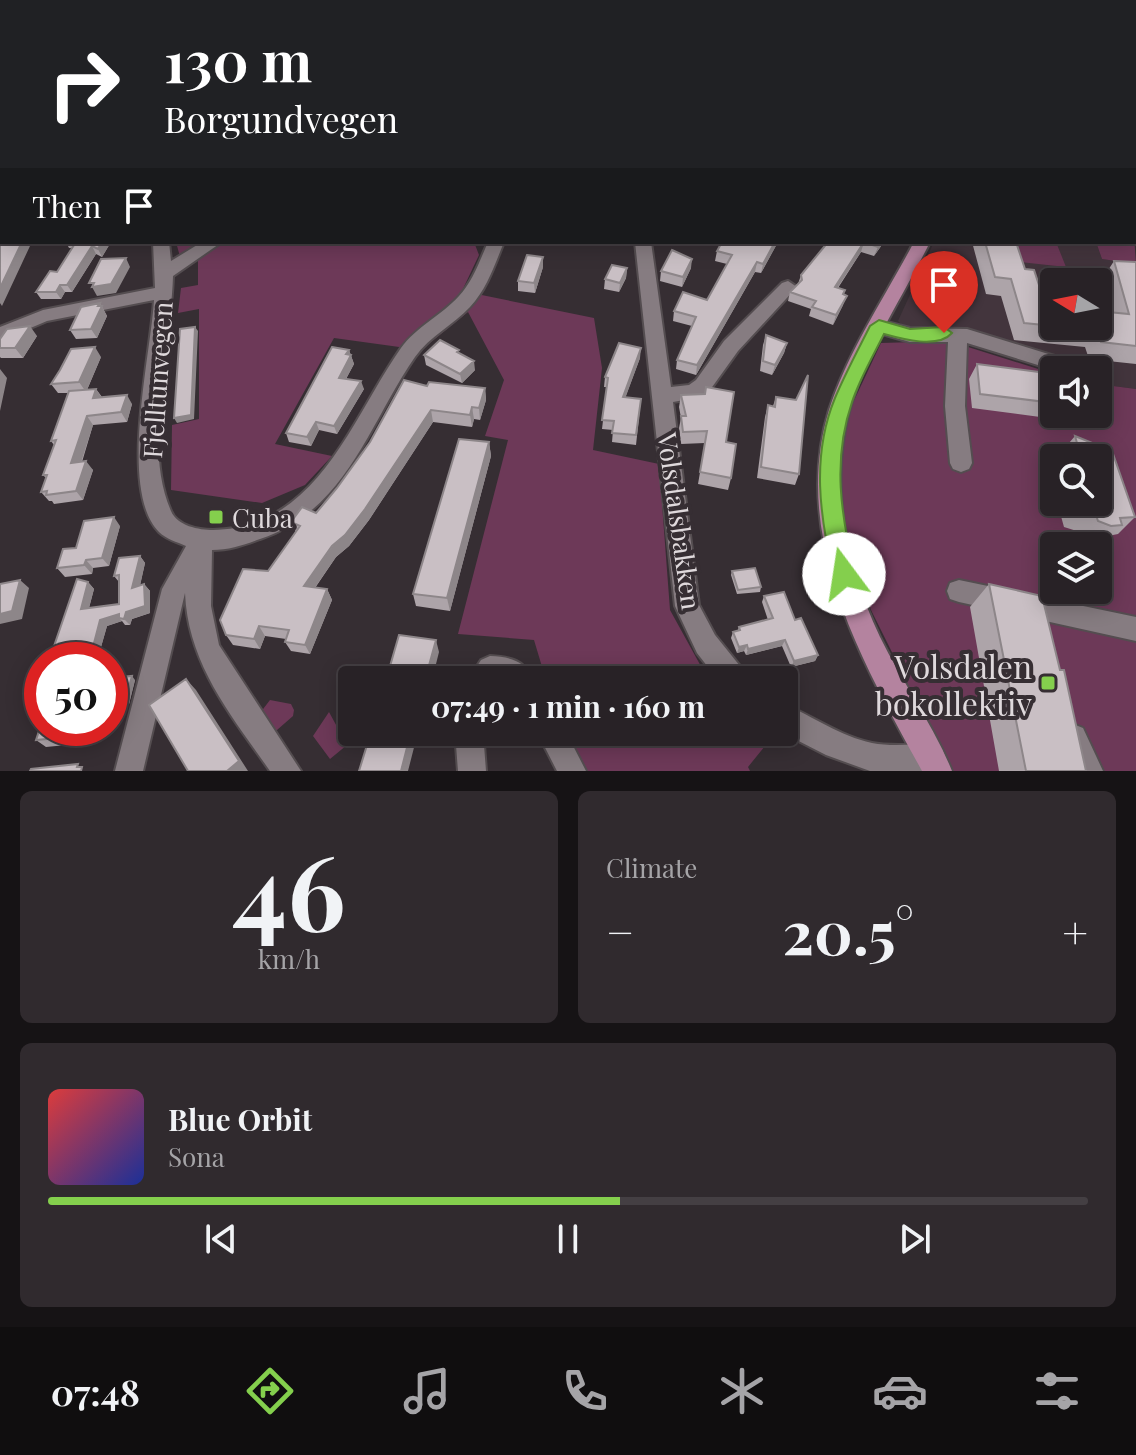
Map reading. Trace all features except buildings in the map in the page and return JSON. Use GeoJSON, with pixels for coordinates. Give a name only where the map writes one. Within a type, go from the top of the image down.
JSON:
{"type":"FeatureCollection","features":[{"type":"Feature","properties":{"kind":"main road"},"geometry":{"type":"LineString","coordinates":[[921,244],[852,379],[834,433],[829,482],[833,526],[844,574],[862,625],[935,765]]}},
{"type":"Feature","properties":{"kind":"street","name":"Fjelltunvegen"},"geometry":{"type":"LineString","coordinates":[[161,244],[165,282],[149,420],[150,469],[161,517],[178,534],[202,540]]}},
{"type":"Feature","properties":{"kind":"street"},"geometry":{"type":"LineString","coordinates":[[0,334],[43,316],[165,282],[212,244]]}},
{"type":"Feature","properties":{"kind":"street"},"geometry":{"type":"LineString","coordinates":[[202,540],[223,540],[253,534],[281,523],[299,511],[354,449],[408,354],[424,335],[471,294],[495,244]]}},
{"type":"Feature","properties":{"kind":"street","name":"Volsdalsbakken"},"geometry":{"type":"LineString","coordinates":[[643,244],[687,606],[706,644],[724,666]]}},
{"type":"Feature","properties":{"kind":"street","name":"Volsdalsbakken"},"geometry":{"type":"LineString","coordinates":[[663,396],[694,392],[703,385],[731,346],[788,287]]}},
{"type":"Feature","properties":{"kind":"street"},"geometry":{"type":"LineString","coordinates":[[879,326],[910,335],[958,335],[1040,359]]}},
{"type":"Feature","properties":{"kind":"street"},"geometry":{"type":"LineString","coordinates":[[958,335],[954,390],[961,463]]}},
{"type":"Feature","properties":{"kind":"street"},"geometry":{"type":"LineString","coordinates":[[136,764],[174,589],[202,540]]}},
{"type":"Feature","properties":{"kind":"street"},"geometry":{"type":"LineString","coordinates":[[202,540],[196,578],[206,645],[219,670],[287,771]]}},
{"type":"Feature","properties":{"kind":"street"},"geometry":{"type":"LineString","coordinates":[[959,591],[1136,629]]}},
{"type":"Feature","properties":{"kind":"street"},"geometry":{"type":"LineString","coordinates":[[1049,641],[1046,626],[1051,610]]}},
{"type":"Feature","properties":{"kind":"street"},"geometry":{"type":"LineString","coordinates":[[1068,718],[1075,749],[1089,771]]}},
{"type":"Feature","properties":{"kind":"street"},"geometry":{"type":"LineString","coordinates":[[798,727],[872,758],[935,765]]}},
{"type":"Feature","properties":{"kind":"street"},"geometry":{"type":"LineString","coordinates":[[470,746],[472,771]]}},
{"type":"Feature","properties":{"kind":"street"},"geometry":{"type":"LineString","coordinates":[[559,746],[572,771]]}},
{"type":"Feature","properties":{"kind":"shaded area"},"geometry":{"type":"Polygon","coordinates":[[[177,244],[475,244],[479,255],[462,291],[594,318],[602,368],[593,450],[659,464],[670,610],[701,666],[542,666],[534,640],[458,634],[508,440],[485,436],[504,380],[468,312],[421,350],[334,338],[275,444],[332,456],[305,485],[262,503],[171,490],[172,425],[199,419],[199,309],[178,313],[181,288],[198,285],[198,261],[182,264],[177,244]]]}},
{"type":"Feature","properties":{"kind":"shaded area"},"geometry":{"type":"Polygon","coordinates":[[[933,244],[1097,244],[1102,259],[1136,264],[1136,389],[1112,386],[1112,356],[1040,356],[1040,366],[960,329],[903,326],[898,321],[933,244]]]}},
{"type":"Feature","properties":{"kind":"shaded area"},"geometry":{"type":"Polygon","coordinates":[[[1015,244],[1057,244],[1066,267],[1020,262],[1015,244]]]}},
{"type":"Feature","properties":{"kind":"shaded area"},"geometry":{"type":"Polygon","coordinates":[[[1097,244],[1135,244],[1136,264],[1102,259],[1097,244]]]}},
{"type":"Feature","properties":{"kind":"shaded area"},"geometry":{"type":"Polygon","coordinates":[[[949,341],[1040,370],[1040,428],[1112,428],[1112,386],[1136,389],[1136,771],[951,771],[871,610],[852,559],[837,482],[843,424],[881,343],[949,341]]]}},
{"type":"Feature","properties":{"kind":"shaded area"},"geometry":{"type":"Polygon","coordinates":[[[270,700],[291,704],[294,710],[293,716],[277,730],[271,730],[260,713],[270,700]]]}},
{"type":"Feature","properties":{"kind":"shaded area"},"geometry":{"type":"Polygon","coordinates":[[[329,712],[338,728],[338,746],[346,746],[330,759],[313,736],[329,712]]]}},
{"type":"Feature","properties":{"kind":"shaded area"},"geometry":{"type":"Polygon","coordinates":[[[573,746],[765,746],[748,767],[750,771],[586,771],[573,746]]]}},
{"type":"Feature","properties":{"kind":"place","name":"Cuba"},"geometry":{"type":"Point","coordinates":[216,517]}},
{"type":"Feature","properties":{"kind":"place","name":"Volsdalen bokollektiv"},"geometry":{"type":"Point","coordinates":[1048,683]}},
{"type":"Feature","properties":{"kind":"route"},"geometry":{"type":"LineString","coordinates":[[844,574],[835,539],[829,482],[838,415],[852,379],[879,326],[910,335],[944,333]]}}]}
